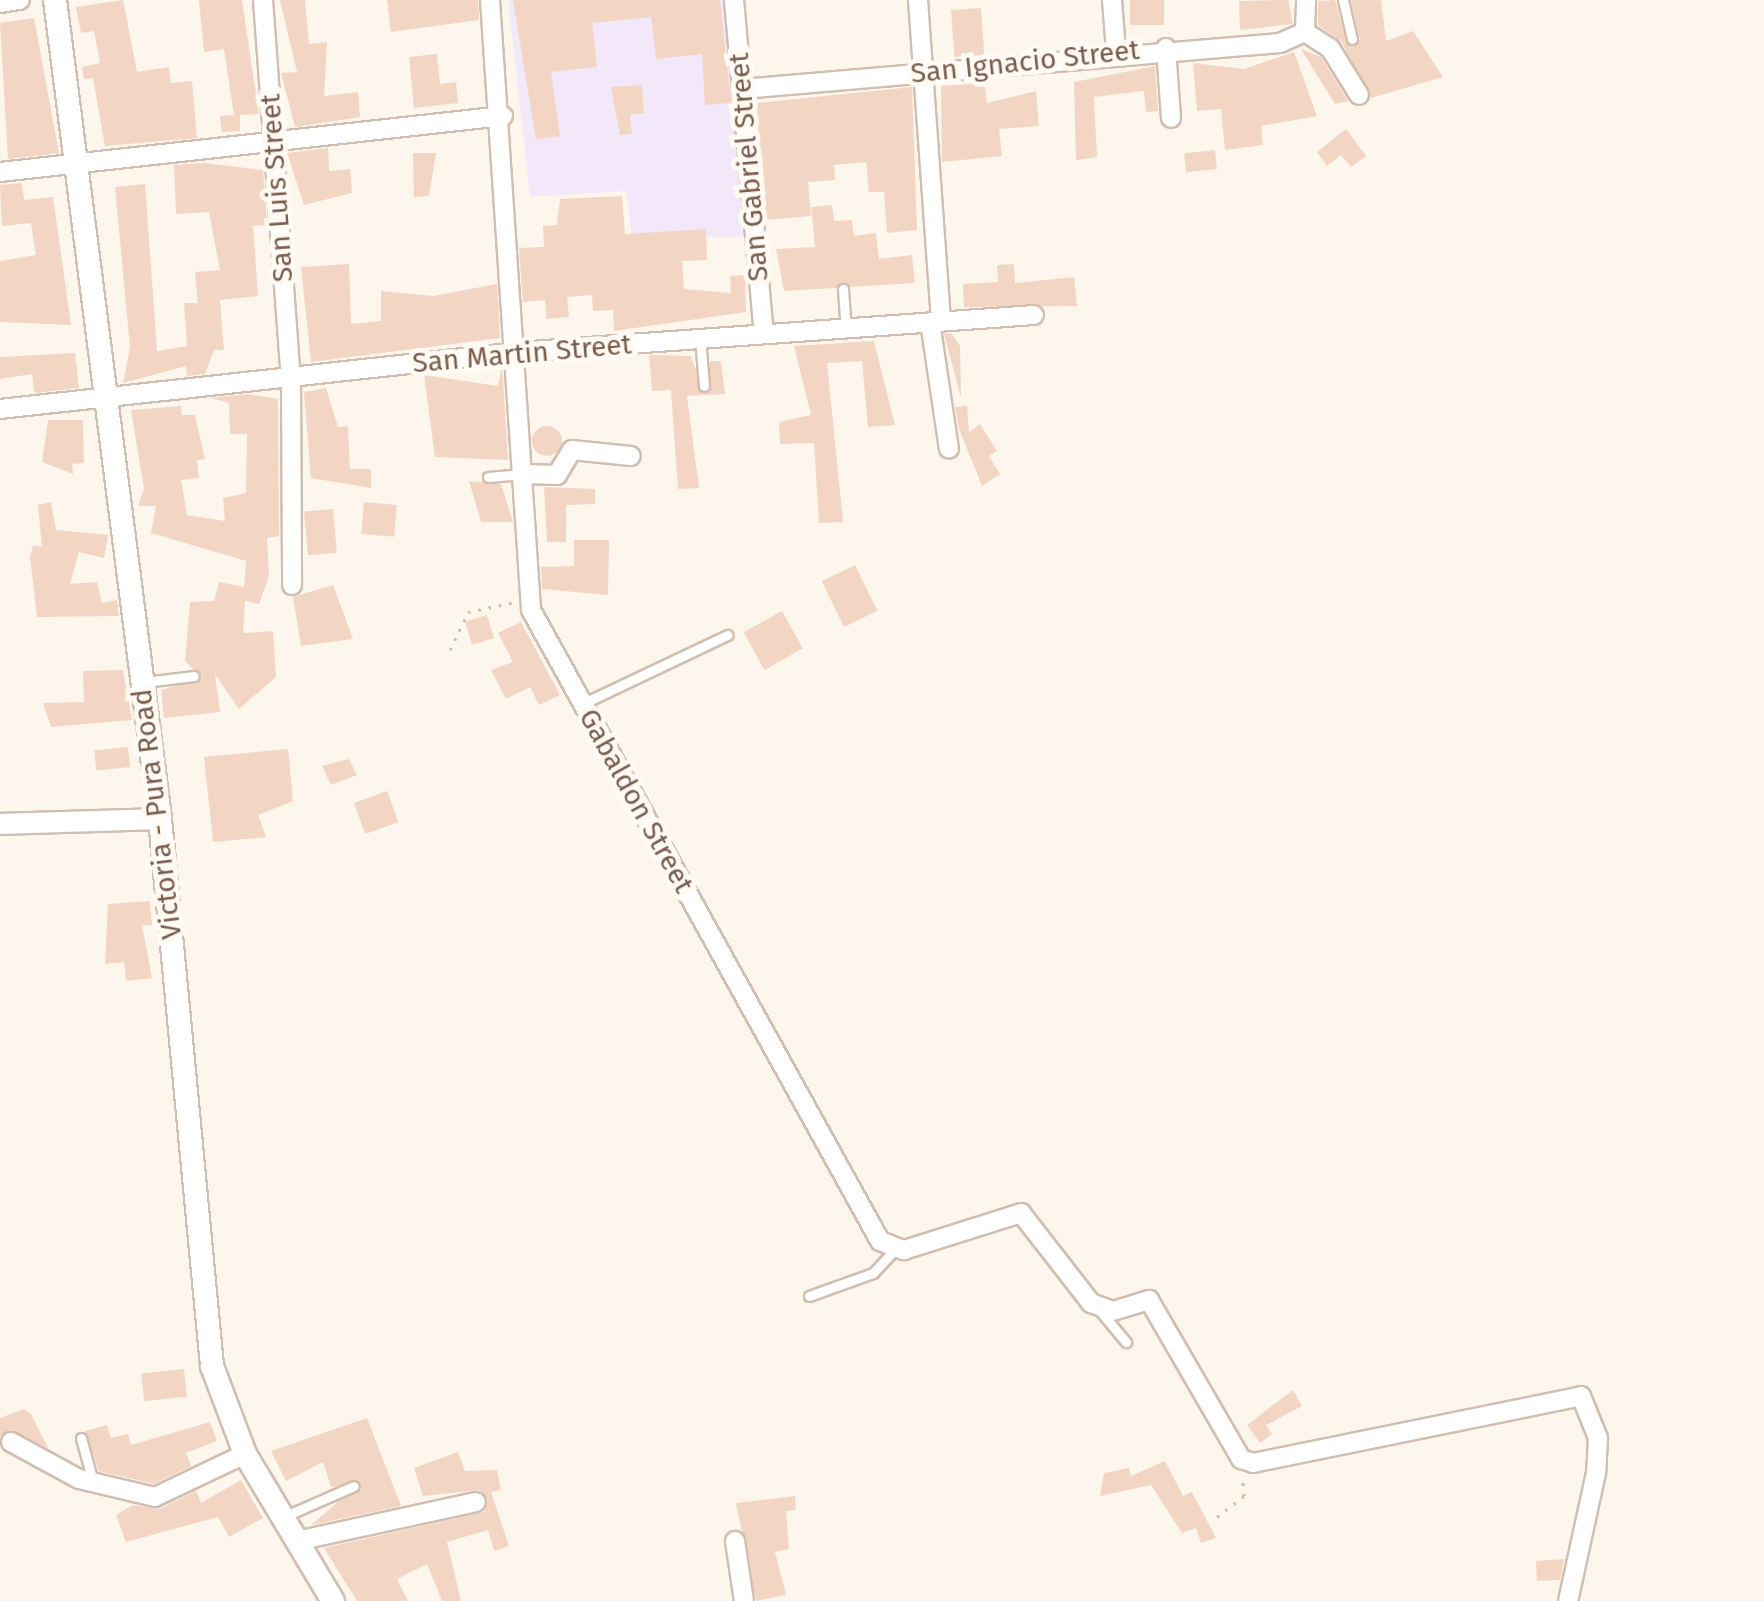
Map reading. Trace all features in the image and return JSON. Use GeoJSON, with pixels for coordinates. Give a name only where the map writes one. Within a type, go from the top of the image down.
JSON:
{"type":"FeatureCollection","features":[{"type":"Feature","properties":{"kind":"main road","name":"Victoria - Pura Road"},"geometry":{"type":"LineString","coordinates":[[55,0],[160,819],[212,1366],[245,1454],[332,1601]]}},
{"type":"Feature","properties":{"kind":"street"},"geometry":{"type":"LineString","coordinates":[[0,3],[20,0]]}},
{"type":"Feature","properties":{"kind":"street","name":"San Luis Street"},"geometry":{"type":"LineString","coordinates":[[264,0],[291,377],[292,585]]}},
{"type":"Feature","properties":{"kind":"street","name":"Gabaldon Street"},"geometry":{"type":"LineString","coordinates":[[490,0],[503,116],[530,598],[582,704],[880,1240],[895,1249]]}},
{"type":"Feature","properties":{"kind":"street","name":"San Gabriel Street"},"geometry":{"type":"LineString","coordinates":[[734,0],[764,334]]}},
{"type":"Feature","properties":{"kind":"street"},"geometry":{"type":"LineString","coordinates":[[918,0],[926,73],[936,322],[950,449]]}},
{"type":"Feature","properties":{"kind":"street"},"geometry":{"type":"LineString","coordinates":[[1112,0],[1116,51]]}},
{"type":"Feature","properties":{"kind":"street"},"geometry":{"type":"LineString","coordinates":[[1306,0],[1306,32],[1330,48],[1359,94]]}},
{"type":"Feature","properties":{"kind":"street","name":"San Ignacio Street"},"geometry":{"type":"LineString","coordinates":[[742,89],[1116,51],[1280,43],[1306,32]]}},
{"type":"Feature","properties":{"kind":"street"},"geometry":{"type":"LineString","coordinates":[[1166,48],[1170,118]]}},
{"type":"Feature","properties":{"kind":"street"},"geometry":{"type":"LineString","coordinates":[[0,172],[503,116]]}},
{"type":"Feature","properties":{"kind":"street","name":"San Martin Street"},"geometry":{"type":"LineString","coordinates":[[0,409],[518,352],[1034,315]]}},
{"type":"Feature","properties":{"kind":"street"},"geometry":{"type":"LineString","coordinates":[[526,474],[557,475],[572,450],[631,456]]}},
{"type":"Feature","properties":{"kind":"street"},"geometry":{"type":"LineString","coordinates":[[0,824],[160,819]]}},
{"type":"Feature","properties":{"kind":"street"},"geometry":{"type":"LineString","coordinates":[[895,1249],[1021,1213],[1096,1306],[1149,1300],[1241,1460],[1267,1465],[1581,1396],[1598,1438],[1596,1473],[1568,1601]]}},
{"type":"Feature","properties":{"kind":"street"},"geometry":{"type":"LineString","coordinates":[[11,1442],[94,1484],[164,1496],[245,1454]]}},
{"type":"Feature","properties":{"kind":"street"},"geometry":{"type":"LineString","coordinates":[[297,1541],[476,1502]]}},
{"type":"Feature","properties":{"kind":"street"},"geometry":{"type":"LineString","coordinates":[[735,1540],[744,1601]]}},
{"type":"Feature","properties":{"kind":"lane"},"geometry":{"type":"LineString","coordinates":[[1343,0],[1352,39]]}},
{"type":"Feature","properties":{"kind":"lane"},"geometry":{"type":"LineString","coordinates":[[843,289],[846,328]]}},
{"type":"Feature","properties":{"kind":"lane"},"geometry":{"type":"LineString","coordinates":[[700,338],[704,386]]}},
{"type":"Feature","properties":{"kind":"lane"},"geometry":{"type":"LineString","coordinates":[[488,477],[526,474]]}},
{"type":"Feature","properties":{"kind":"lane"},"geometry":{"type":"LineString","coordinates":[[582,704],[727,635]]}},
{"type":"Feature","properties":{"kind":"lane"},"geometry":{"type":"LineString","coordinates":[[142,682],[194,676]]}},
{"type":"Feature","properties":{"kind":"lane"},"geometry":{"type":"LineString","coordinates":[[808,1296],[873,1273],[895,1249]]}},
{"type":"Feature","properties":{"kind":"lane"},"geometry":{"type":"LineString","coordinates":[[1096,1306],[1126,1342]]}},
{"type":"Feature","properties":{"kind":"lane"},"geometry":{"type":"LineString","coordinates":[[81,1438],[94,1484]]}},
{"type":"Feature","properties":{"kind":"lane"},"geometry":{"type":"LineString","coordinates":[[283,1517],[354,1486]]}},
{"type":"Feature","properties":{"kind":"path"},"geometry":{"type":"LineString","coordinates":[[450,650],[468,612],[530,598]]}},
{"type":"Feature","properties":{"kind":"path"},"geometry":{"type":"LineString","coordinates":[[1217,1517],[1244,1496],[1241,1460]]}},
{"type":"Feature","properties":{"kind":"shaded area"},"geometry":{"type":"Polygon","coordinates":[[[508,0],[727,0],[743,237],[632,236],[626,191],[530,197],[508,0]]]}},
{"type":"Feature","properties":{"kind":"building"},"geometry":{"type":"Polygon","coordinates":[[[123,0],[137,72],[169,67],[171,83],[192,81],[197,138],[105,146],[93,78],[84,79],[82,67],[100,63],[94,31],[81,33],[76,7],[123,0]]]}},
{"type":"Feature","properties":{"kind":"building"},"geometry":{"type":"Polygon","coordinates":[[[199,0],[242,0],[259,114],[240,115],[240,131],[222,132],[220,116],[234,115],[224,49],[204,52],[199,0]]]}},
{"type":"Feature","properties":{"kind":"building"},"geometry":{"type":"Polygon","coordinates":[[[280,0],[305,0],[309,44],[327,42],[324,96],[358,92],[360,117],[295,127],[281,73],[297,72],[280,0]]]}},
{"type":"Feature","properties":{"kind":"building"},"geometry":{"type":"Polygon","coordinates":[[[387,0],[478,0],[479,20],[391,32],[387,0]]]}},
{"type":"Feature","properties":{"kind":"building"},"geometry":{"type":"Polygon","coordinates":[[[513,0],[720,0],[731,103],[705,105],[702,54],[656,59],[651,17],[592,23],[597,67],[551,72],[560,136],[536,139],[513,0]]]}},
{"type":"Feature","properties":{"kind":"building"},"geometry":{"type":"Polygon","coordinates":[[[1130,0],[1164,0],[1164,25],[1130,25],[1130,0]]]}},
{"type":"Feature","properties":{"kind":"building"},"geometry":{"type":"Polygon","coordinates":[[[1288,0],[1293,24],[1240,30],[1239,1],[1288,0]]]}},
{"type":"Feature","properties":{"kind":"building"},"geometry":{"type":"Polygon","coordinates":[[[1335,0],[1347,45],[1360,40],[1351,0],[1381,0],[1386,41],[1413,31],[1443,77],[1371,98],[1341,41],[1318,25],[1318,1],[1335,0]]]}},
{"type":"Feature","properties":{"kind":"building"},"geometry":{"type":"Polygon","coordinates":[[[981,8],[984,55],[954,57],[951,10],[981,8]]]}},
{"type":"Feature","properties":{"kind":"building"},"geometry":{"type":"Polygon","coordinates":[[[34,18],[59,153],[8,159],[0,23],[34,18]]]}},
{"type":"Feature","properties":{"kind":"building"},"geometry":{"type":"Polygon","coordinates":[[[1301,49],[1321,57],[1348,101],[1335,104],[1301,49]]]}},
{"type":"Feature","properties":{"kind":"building"},"geometry":{"type":"Polygon","coordinates":[[[1294,52],[1317,116],[1261,126],[1263,145],[1225,150],[1221,109],[1197,111],[1193,63],[1244,69],[1294,52]]]}},
{"type":"Feature","properties":{"kind":"building"},"geometry":{"type":"Polygon","coordinates":[[[437,54],[440,84],[456,82],[458,103],[414,108],[409,57],[437,54]]]}},
{"type":"Feature","properties":{"kind":"building"},"geometry":{"type":"Polygon","coordinates":[[[1155,66],[1158,111],[1146,112],[1144,91],[1094,97],[1097,157],[1076,160],[1074,82],[1155,66]]]}},
{"type":"Feature","properties":{"kind":"building"},"geometry":{"type":"Polygon","coordinates":[[[984,83],[987,103],[1036,91],[1039,126],[999,129],[1002,156],[942,162],[941,86],[984,83]]]}},
{"type":"Feature","properties":{"kind":"building"},"geometry":{"type":"Polygon","coordinates":[[[642,85],[644,113],[630,115],[632,134],[620,135],[611,87],[642,85]]]}},
{"type":"Feature","properties":{"kind":"building"},"geometry":{"type":"Polygon","coordinates":[[[912,87],[917,230],[887,233],[884,192],[869,192],[866,162],[834,165],[835,180],[808,182],[811,216],[766,220],[756,103],[912,87]]]}},
{"type":"Feature","properties":{"kind":"building"},"geometry":{"type":"Polygon","coordinates":[[[1346,129],[1366,156],[1351,167],[1341,155],[1327,166],[1317,152],[1346,129]]]}},
{"type":"Feature","properties":{"kind":"building"},"geometry":{"type":"Polygon","coordinates":[[[328,148],[329,171],[350,169],[352,193],[304,205],[287,153],[328,148]]]}},
{"type":"Feature","properties":{"kind":"building"},"geometry":{"type":"Polygon","coordinates":[[[1215,150],[1217,169],[1186,172],[1184,153],[1215,150]]]}},
{"type":"Feature","properties":{"kind":"building"},"geometry":{"type":"Polygon","coordinates":[[[413,153],[436,153],[429,196],[414,197],[413,153]]]}},
{"type":"Feature","properties":{"kind":"building"},"geometry":{"type":"Polygon","coordinates":[[[205,163],[263,170],[267,225],[253,226],[258,296],[220,300],[224,350],[214,350],[205,374],[187,376],[186,366],[123,383],[130,347],[115,187],[145,184],[157,351],[187,346],[184,303],[198,303],[195,272],[220,270],[209,212],[176,214],[174,165],[205,163]]]}},
{"type":"Feature","properties":{"kind":"building"},"geometry":{"type":"Polygon","coordinates":[[[22,183],[24,200],[53,197],[71,325],[0,322],[0,261],[36,255],[31,223],[2,226],[0,185],[22,183]]]}},
{"type":"Feature","properties":{"kind":"building"},"geometry":{"type":"Polygon","coordinates":[[[622,196],[625,234],[706,229],[707,260],[682,261],[684,289],[731,293],[730,276],[745,275],[746,312],[614,331],[613,310],[593,311],[592,295],[567,297],[569,317],[546,319],[545,300],[523,302],[519,248],[544,247],[543,226],[557,225],[560,199],[622,196]]]}},
{"type":"Feature","properties":{"kind":"building"},"geometry":{"type":"Polygon","coordinates":[[[832,205],[834,221],[852,220],[854,236],[876,233],[879,259],[912,255],[915,283],[784,291],[776,249],[815,247],[811,207],[832,205]]]}},
{"type":"Feature","properties":{"kind":"building"},"geometry":{"type":"Polygon","coordinates":[[[349,264],[351,324],[381,321],[381,291],[433,296],[497,284],[500,338],[311,362],[301,267],[349,264]]]}},
{"type":"Feature","properties":{"kind":"building"},"geometry":{"type":"Polygon","coordinates":[[[1014,264],[1015,283],[1074,277],[1077,306],[964,307],[963,284],[998,282],[997,265],[1014,264]]]}},
{"type":"Feature","properties":{"kind":"building"},"geometry":{"type":"Polygon","coordinates":[[[951,333],[960,346],[961,398],[944,334],[951,333]]]}},
{"type":"Feature","properties":{"kind":"building"},"geometry":{"type":"Polygon","coordinates":[[[874,341],[895,425],[868,427],[862,361],[827,363],[843,522],[819,523],[814,443],[780,444],[779,422],[811,415],[794,346],[874,341]]]}},
{"type":"Feature","properties":{"kind":"building"},"geometry":{"type":"Polygon","coordinates":[[[75,353],[79,388],[34,393],[32,374],[0,379],[0,357],[75,353]]]}},
{"type":"Feature","properties":{"kind":"building"},"geometry":{"type":"Polygon","coordinates":[[[649,355],[691,356],[704,394],[710,361],[721,361],[725,394],[687,396],[699,488],[678,489],[671,390],[652,391],[649,355]]]}},
{"type":"Feature","properties":{"kind":"building"},"geometry":{"type":"Polygon","coordinates":[[[502,366],[508,460],[435,457],[424,375],[498,386],[502,366]]]}},
{"type":"Feature","properties":{"kind":"building"},"geometry":{"type":"Polygon","coordinates":[[[326,388],[338,427],[348,426],[350,469],[371,469],[371,488],[311,478],[304,392],[326,388]]]}},
{"type":"Feature","properties":{"kind":"building"},"geometry":{"type":"Polygon","coordinates":[[[248,394],[278,399],[279,536],[267,538],[269,576],[259,604],[245,601],[243,633],[273,631],[276,677],[239,709],[215,674],[220,712],[164,718],[161,690],[202,678],[185,661],[190,602],[214,601],[219,582],[244,587],[246,561],[151,533],[156,506],[138,506],[144,489],[131,410],[181,406],[182,415],[195,415],[205,459],[197,460],[199,478],[181,480],[187,515],[225,521],[223,498],[246,493],[247,434],[230,434],[229,403],[211,398],[248,394]]]}},
{"type":"Feature","properties":{"kind":"building"},"geometry":{"type":"Polygon","coordinates":[[[967,406],[969,432],[980,424],[997,451],[989,456],[1000,474],[982,486],[959,429],[955,407],[967,406]]]}},
{"type":"Feature","properties":{"kind":"building"},"geometry":{"type":"Polygon","coordinates":[[[48,420],[83,420],[84,463],[72,464],[73,474],[42,462],[48,420]]]}},
{"type":"Feature","properties":{"kind":"building"},"geometry":{"type":"Polygon","coordinates":[[[547,426],[558,430],[562,441],[558,452],[547,456],[536,452],[532,441],[536,430],[547,426]]]}},
{"type":"Feature","properties":{"kind":"building"},"geometry":{"type":"Polygon","coordinates":[[[469,481],[501,484],[513,522],[481,522],[469,481]]]}},
{"type":"Feature","properties":{"kind":"building"},"geometry":{"type":"Polygon","coordinates":[[[544,487],[595,489],[595,504],[566,505],[566,542],[547,542],[544,487]]]}},
{"type":"Feature","properties":{"kind":"building"},"geometry":{"type":"Polygon","coordinates":[[[51,502],[56,530],[108,535],[104,558],[79,552],[70,584],[97,582],[102,603],[117,600],[119,616],[37,617],[30,557],[33,545],[42,547],[38,505],[51,502]]]}},
{"type":"Feature","properties":{"kind":"building"},"geometry":{"type":"Polygon","coordinates":[[[364,502],[397,505],[394,537],[361,534],[364,502]]]}},
{"type":"Feature","properties":{"kind":"building"},"geometry":{"type":"Polygon","coordinates":[[[333,509],[337,553],[308,555],[304,512],[333,509]]]}},
{"type":"Feature","properties":{"kind":"building"},"geometry":{"type":"Polygon","coordinates":[[[574,540],[609,540],[608,595],[542,589],[541,567],[574,566],[574,540]]]}},
{"type":"Feature","properties":{"kind":"building"},"geometry":{"type":"Polygon","coordinates":[[[855,565],[877,611],[844,627],[822,581],[855,565]]]}},
{"type":"Feature","properties":{"kind":"building"},"geometry":{"type":"Polygon","coordinates":[[[333,585],[353,639],[301,646],[293,597],[333,585]]]}},
{"type":"Feature","properties":{"kind":"building"},"geometry":{"type":"Polygon","coordinates":[[[782,611],[803,649],[764,670],[744,632],[782,611]]]}},
{"type":"Feature","properties":{"kind":"building"},"geometry":{"type":"Polygon","coordinates":[[[487,615],[494,638],[472,645],[465,622],[487,615]]]}},
{"type":"Feature","properties":{"kind":"building"},"geometry":{"type":"Polygon","coordinates":[[[521,622],[560,695],[539,705],[530,687],[506,699],[491,670],[513,662],[498,633],[521,622]]]}},
{"type":"Feature","properties":{"kind":"building"},"geometry":{"type":"Polygon","coordinates":[[[123,670],[132,720],[51,727],[43,703],[84,702],[83,671],[123,670]]]}},
{"type":"Feature","properties":{"kind":"building"},"geometry":{"type":"Polygon","coordinates":[[[128,747],[130,767],[96,770],[94,751],[128,747]]]}},
{"type":"Feature","properties":{"kind":"building"},"geometry":{"type":"Polygon","coordinates":[[[288,749],[293,801],[258,815],[266,837],[213,842],[204,757],[288,749]]]}},
{"type":"Feature","properties":{"kind":"building"},"geometry":{"type":"Polygon","coordinates":[[[349,759],[357,775],[331,785],[322,766],[349,759]]]}},
{"type":"Feature","properties":{"kind":"building"},"geometry":{"type":"Polygon","coordinates":[[[387,791],[398,822],[365,834],[354,803],[387,791]]]}},
{"type":"Feature","properties":{"kind":"building"},"geometry":{"type":"Polygon","coordinates":[[[150,901],[152,925],[142,925],[152,978],[126,981],[124,962],[105,964],[108,904],[150,901]]]}},
{"type":"Feature","properties":{"kind":"building"},"geometry":{"type":"Polygon","coordinates":[[[184,1369],[187,1397],[144,1401],[141,1373],[184,1369]]]}},
{"type":"Feature","properties":{"kind":"building"},"geometry":{"type":"Polygon","coordinates":[[[1293,1390],[1302,1406],[1266,1425],[1272,1434],[1260,1443],[1247,1425],[1293,1390]]]}},
{"type":"Feature","properties":{"kind":"building"},"geometry":{"type":"Polygon","coordinates":[[[24,1409],[31,1414],[48,1448],[12,1430],[0,1436],[0,1418],[24,1409]]]}},
{"type":"Feature","properties":{"kind":"building"},"geometry":{"type":"Polygon","coordinates":[[[367,1418],[401,1506],[311,1525],[361,1482],[331,1487],[323,1462],[286,1481],[271,1451],[367,1418]]]}},
{"type":"Feature","properties":{"kind":"building"},"geometry":{"type":"Polygon","coordinates":[[[210,1422],[217,1441],[186,1453],[191,1466],[154,1484],[99,1471],[85,1431],[107,1425],[111,1438],[128,1434],[131,1445],[210,1422]]]}},
{"type":"Feature","properties":{"kind":"building"},"geometry":{"type":"Polygon","coordinates":[[[458,1452],[465,1471],[497,1470],[501,1490],[491,1492],[509,1546],[494,1551],[488,1530],[447,1542],[461,1601],[442,1601],[427,1564],[397,1579],[408,1601],[357,1601],[324,1548],[484,1512],[488,1500],[479,1490],[423,1496],[414,1468],[458,1452]]]}},
{"type":"Feature","properties":{"kind":"building"},"geometry":{"type":"Polygon","coordinates":[[[1165,1461],[1183,1496],[1192,1492],[1216,1538],[1201,1543],[1196,1528],[1182,1533],[1151,1485],[1100,1496],[1104,1473],[1129,1468],[1131,1476],[1165,1461]]]}},
{"type":"Feature","properties":{"kind":"building"},"geometry":{"type":"Polygon","coordinates":[[[241,1480],[263,1518],[229,1537],[218,1517],[126,1542],[116,1515],[133,1505],[159,1509],[196,1491],[201,1503],[241,1480]]]}},
{"type":"Feature","properties":{"kind":"building"},"geometry":{"type":"Polygon","coordinates":[[[795,1496],[796,1510],[786,1511],[789,1549],[775,1552],[786,1595],[756,1601],[736,1503],[795,1496]]]}},
{"type":"Feature","properties":{"kind":"building"},"geometry":{"type":"Polygon","coordinates":[[[1564,1559],[1560,1580],[1537,1581],[1536,1561],[1564,1559]]]}}]}
